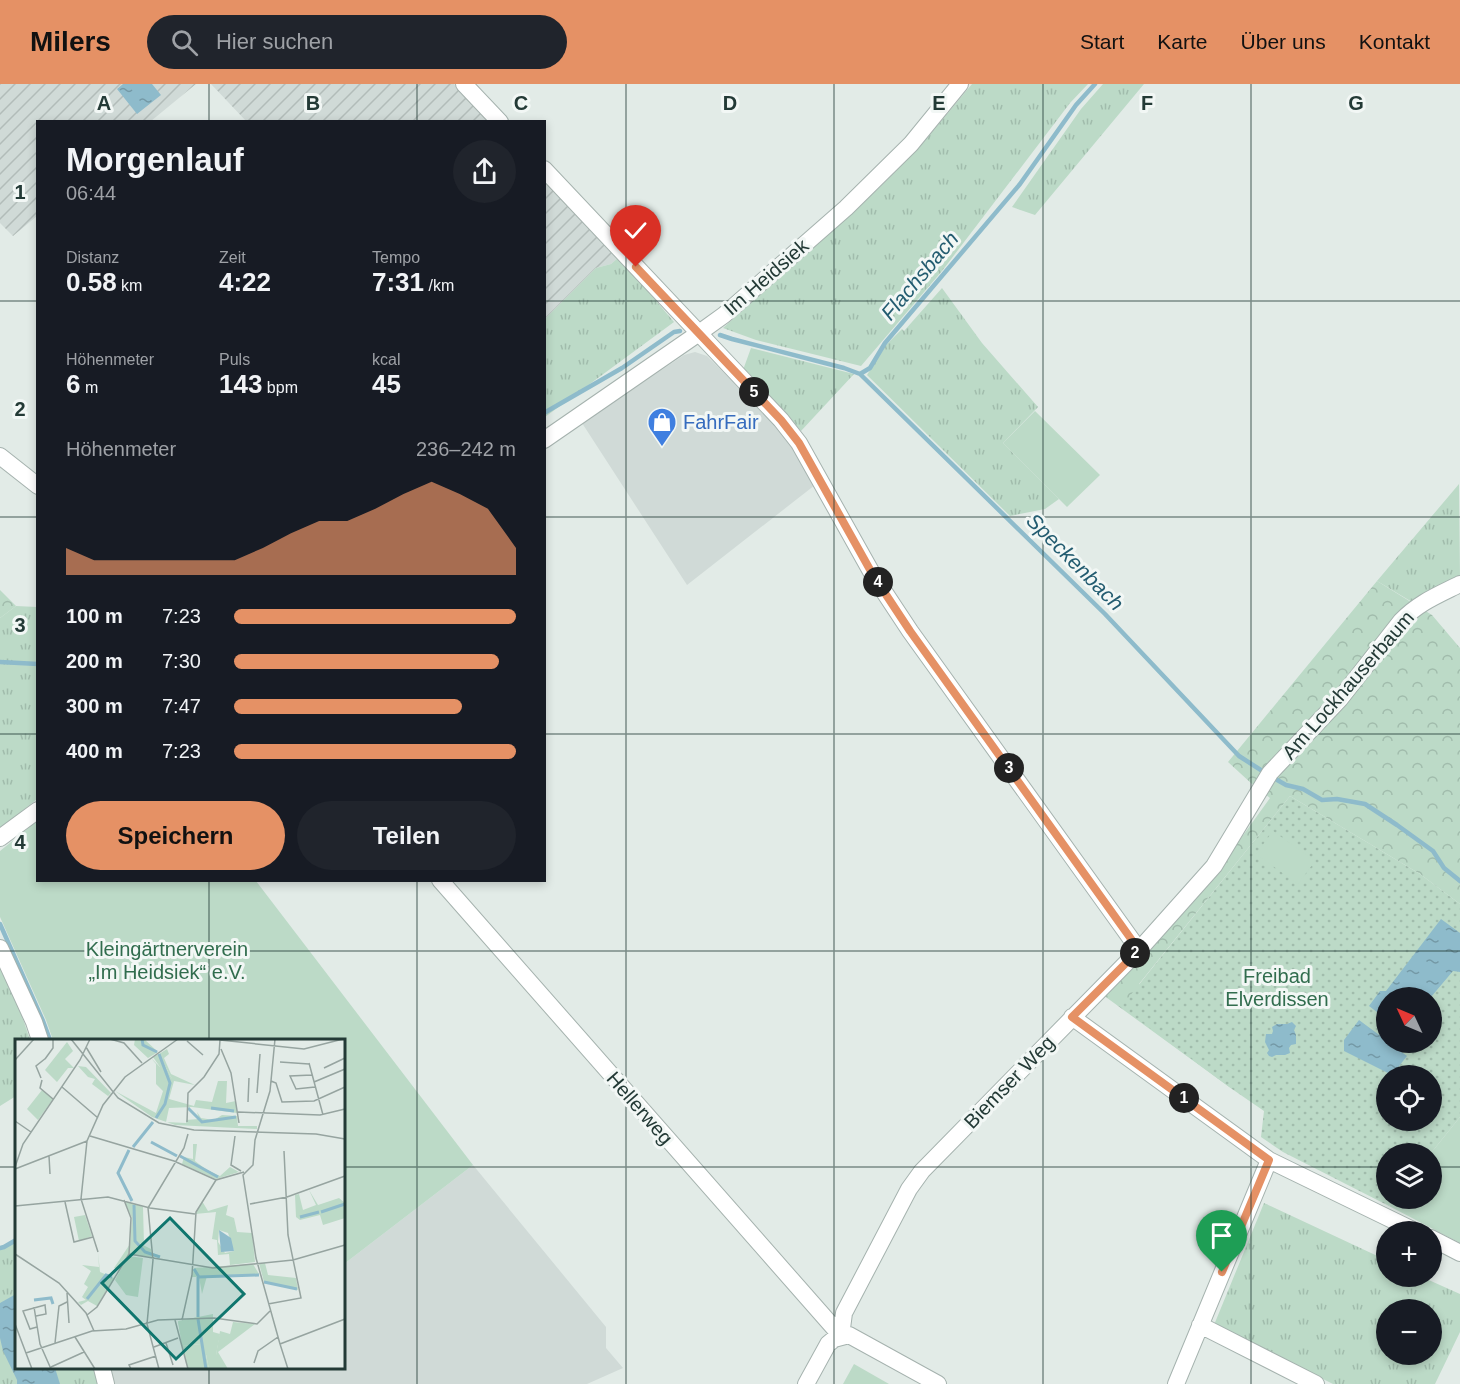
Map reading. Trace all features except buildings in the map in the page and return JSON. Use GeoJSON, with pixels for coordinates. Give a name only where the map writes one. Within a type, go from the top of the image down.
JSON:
{"type":"FeatureCollection","features":[{"type":"Feature","properties":{"kind":"street"},"geometry":{"type":"LineString","coordinates":[[464,84],[498,120]]}},
{"type":"Feature","properties":{"kind":"street","name":"Im Heidsiek"},"geometry":{"type":"LineString","coordinates":[[546,439],[724,315],[846,208],[911,144],[960,84]]}},
{"type":"Feature","properties":{"kind":"street"},"geometry":{"type":"LineString","coordinates":[[546,171],[781,420],[799,443],[873,575],[1139,950]]}},
{"type":"Feature","properties":{"kind":"street"},"geometry":{"type":"LineString","coordinates":[[0,456],[36,484]]}},
{"type":"Feature","properties":{"kind":"street","name":"Am Lockhauserbaum"},"geometry":{"type":"LineString","coordinates":[[1270,773],[1340,699],[1406,615],[1422,603],[1460,584]]}},
{"type":"Feature","properties":{"kind":"street","name":"Biemser Weg"},"geometry":{"type":"LineString","coordinates":[[841,1336],[844,1313],[909,1189],[939,1154],[1139,950],[1214,866],[1270,773]]}},
{"type":"Feature","properties":{"kind":"street"},"geometry":{"type":"LineString","coordinates":[[0,838],[36,811]]}},
{"type":"Feature","properties":{"kind":"street","name":"Hellerweg"},"geometry":{"type":"LineString","coordinates":[[442,882],[841,1336]]}},
{"type":"Feature","properties":{"kind":"street"},"geometry":{"type":"LineString","coordinates":[[0,948],[34,1022],[39,1039]]}},
{"type":"Feature","properties":{"kind":"street"},"geometry":{"type":"LineString","coordinates":[[1072,1017],[1269,1160],[1394,1221]]}},
{"type":"Feature","properties":{"kind":"street"},"geometry":{"type":"LineString","coordinates":[[1176,1384],[1269,1160]]}},
{"type":"Feature","properties":{"kind":"street"},"geometry":{"type":"LineString","coordinates":[[1442,1244],[1460,1253]]}},
{"type":"Feature","properties":{"kind":"street"},"geometry":{"type":"LineString","coordinates":[[1200,1325],[1316,1384]]}},
{"type":"Feature","properties":{"kind":"street"},"geometry":{"type":"LineString","coordinates":[[806,1384],[828,1344],[834,1339],[849,1335],[938,1384]]}},
{"type":"Feature","properties":{"kind":"street"},"geometry":{"type":"LineString","coordinates":[[102,1369],[106,1384]]}},
{"type":"Feature","properties":{"kind":"shaded area"},"geometry":{"type":"Polygon","coordinates":[[[0,84],[196,84],[152,120],[36,120],[36,217],[13,236],[0,223],[0,84]]]}},
{"type":"Feature","properties":{"kind":"shaded area"},"geometry":{"type":"Polygon","coordinates":[[[211,84],[454,84],[488,120],[245,120],[211,84]]]}},
{"type":"Feature","properties":{"kind":"shaded area"},"geometry":{"type":"Polygon","coordinates":[[[546,181],[619,257],[611,264],[596,268],[546,318],[546,181]]]}},
{"type":"Feature","properties":{"kind":"shaded area"},"geometry":{"type":"Polygon","coordinates":[[[695,352],[707,356],[753,401],[795,449],[815,485],[687,585],[582,423],[684,355],[695,352]]]}},
{"type":"Feature","properties":{"kind":"shaded area"},"geometry":{"type":"Polygon","coordinates":[[[473,1165],[606,1327],[606,1348],[623,1368],[587,1384],[111,1384],[106,1369],[345,1369],[345,1263],[473,1165]]]}},
{"type":"Feature","properties":{"kind":"green space"},"geometry":{"type":"Polygon","coordinates":[[[972,84],[1088,84],[1070,103],[942,271],[861,366],[756,340],[723,328],[879,188],[918,149],[972,84]]]}},
{"type":"Feature","properties":{"kind":"green space"},"geometry":{"type":"Polygon","coordinates":[[[1103,84],[1144,84],[1035,215],[1012,207],[1081,109],[1103,84]]]}},
{"type":"Feature","properties":{"kind":"green space"},"geometry":{"type":"Polygon","coordinates":[[[619,257],[674,322],[546,416],[546,318],[596,268],[611,264],[619,257]]]}},
{"type":"Feature","properties":{"kind":"green space"},"geometry":{"type":"Polygon","coordinates":[[[942,288],[982,343],[1038,407],[1003,443],[1059,499],[1045,509],[1010,516],[867,375],[885,346],[902,329],[904,331],[942,288]]]}},
{"type":"Feature","properties":{"kind":"green space"},"geometry":{"type":"Polygon","coordinates":[[[751,348],[854,374],[801,431],[743,370],[751,348]]]}},
{"type":"Feature","properties":{"kind":"green space"},"geometry":{"type":"Polygon","coordinates":[[[1035,411],[1100,475],[1067,507],[1003,443],[1035,411]]]}},
{"type":"Feature","properties":{"kind":"green space"},"geometry":{"type":"Polygon","coordinates":[[[1459,484],[1460,577],[1412,602],[1377,581],[1459,484]]]}},
{"type":"Feature","properties":{"kind":"green space"},"geometry":{"type":"Polygon","coordinates":[[[1377,581],[1432,615],[1460,648],[1460,904],[1420,874],[1290,796],[1139,984],[1232,1089],[1103,995],[1218,870],[1270,798],[1228,762],[1377,581]]]}},
{"type":"Feature","properties":{"kind":"green space"},"geometry":{"type":"Polygon","coordinates":[[[0,590],[16,606],[0,618],[0,590]]]}},
{"type":"Feature","properties":{"kind":"green space"},"geometry":{"type":"Polygon","coordinates":[[[16,606],[36,607],[36,800],[0,829],[0,618],[16,606]]]}},
{"type":"Feature","properties":{"kind":"green space","name":"Freibad Elverdissen"},"geometry":{"type":"Polygon","coordinates":[[[1290,796],[1420,874],[1460,904],[1460,1117],[1439,1143],[1376,1143],[1376,1199],[1283,1152],[1261,1137],[1264,1111],[1121,1007],[1290,796]]]}},
{"type":"Feature","properties":{"kind":"green space","name":"Kleingärtnerverein „Im Heidsiek“ e.V."},"geometry":{"type":"Polygon","coordinates":[[[36,822],[36,882],[257,882],[473,1165],[345,1263],[345,1039],[53,1039],[0,917],[0,851],[36,822]]]}},
{"type":"Feature","properties":{"kind":"green space"},"geometry":{"type":"Polygon","coordinates":[[[1273,831],[1315,861],[1298,884],[1256,854],[1273,831]]]}},
{"type":"Feature","properties":{"kind":"green space"},"geometry":{"type":"Polygon","coordinates":[[[0,963],[16,998],[30,1039],[15,1039],[15,1097],[0,1106],[0,963]]]}},
{"type":"Feature","properties":{"kind":"green space"},"geometry":{"type":"Polygon","coordinates":[[[1460,1117],[1460,1243],[1442,1234],[1442,1221],[1418,1221],[1395,1209],[1442,1209],[1442,1143],[1439,1143],[1460,1117]]]}},
{"type":"Feature","properties":{"kind":"green space"},"geometry":{"type":"Polygon","coordinates":[[[1264,1203],[1376,1255],[1376,1287],[1442,1286],[1460,1294],[1460,1332],[1435,1384],[1333,1384],[1214,1325],[1264,1203]]]}},
{"type":"Feature","properties":{"kind":"green space"},"geometry":{"type":"Polygon","coordinates":[[[15,1242],[15,1369],[95,1369],[98,1384],[0,1384],[0,1248],[15,1242]]]}},
{"type":"Feature","properties":{"kind":"green space"},"geometry":{"type":"Polygon","coordinates":[[[854,1364],[889,1384],[843,1384],[854,1364]]]}},
{"type":"Feature","properties":{"kind":"water"},"geometry":{"type":"Polygon","coordinates":[[[123,84],[152,84],[161,95],[137,114],[117,89],[123,84]]]}},
{"type":"Feature","properties":{"kind":"water"},"geometry":{"type":"Polygon","coordinates":[[[1441,919],[1460,933],[1460,972],[1453,971],[1439,987],[1389,987],[1441,919]]]}},
{"type":"Feature","properties":{"kind":"water"},"geometry":{"type":"Polygon","coordinates":[[[1376,996],[1376,1011],[1369,1006],[1376,996]]]}},
{"type":"Feature","properties":{"kind":"water"},"geometry":{"type":"Polygon","coordinates":[[[1359,1020],[1376,1033],[1376,1053],[1403,1053],[1407,1056],[1400,1065],[1376,1065],[1376,1067],[1344,1051],[1344,1040],[1359,1020]]]}},
{"type":"Feature","properties":{"kind":"water"},"geometry":{"type":"Polygon","coordinates":[[[1292,1022],[1296,1026],[1294,1030],[1296,1044],[1289,1048],[1290,1053],[1269,1056],[1265,1042],[1266,1034],[1272,1034],[1272,1027],[1277,1024],[1292,1022]]]}},
{"type":"Feature","properties":{"kind":"water"},"geometry":{"type":"Polygon","coordinates":[[[15,1295],[15,1369],[55,1369],[60,1384],[17,1384],[0,1338],[0,1303],[15,1295]]]}},
{"type":"Feature","properties":{"kind":"waterway","name":"Flachsbach"},"geometry":{"type":"LineString","coordinates":[[720,335],[860,374],[870,368],[885,343],[1020,184],[1076,105],[1095,84]]}},
{"type":"Feature","properties":{"kind":"waterway","name":"Flachsbach"},"geometry":{"type":"LineString","coordinates":[[546,412],[622,368],[674,332],[680,331]]}},
{"type":"Feature","properties":{"kind":"waterway","name":"Speckenbach"},"geometry":{"type":"LineString","coordinates":[[860,374],[1105,614],[1239,756],[1267,774]]}},
{"type":"Feature","properties":{"kind":"waterway","name":"Flachsbach"},"geometry":{"type":"LineString","coordinates":[[0,662],[36,664]]}},
{"type":"Feature","properties":{"kind":"waterway","name":"Speckenbach"},"geometry":{"type":"LineString","coordinates":[[1272,777],[1286,785],[1303,789],[1322,800],[1337,799],[1365,804],[1433,851],[1444,868],[1460,881]]}},
{"type":"Feature","properties":{"kind":"waterway"},"geometry":{"type":"LineString","coordinates":[[0,924],[50,1039]]}},
{"type":"Feature","properties":{"kind":"waterway"},"geometry":{"type":"LineString","coordinates":[[0,1248],[15,1241]]}},
{"type":"Feature","properties":{"kind":"place","name":"FahrFair"},"geometry":{"type":"Point","coordinates":[662,448]}},
{"type":"Feature","properties":{"kind":"route"},"geometry":{"type":"LineString","coordinates":[[636,267],[781,420],[799,443],[873,575],[910,631],[1139,950],[1072,1017],[1269,1160],[1222,1272]]}}]}
